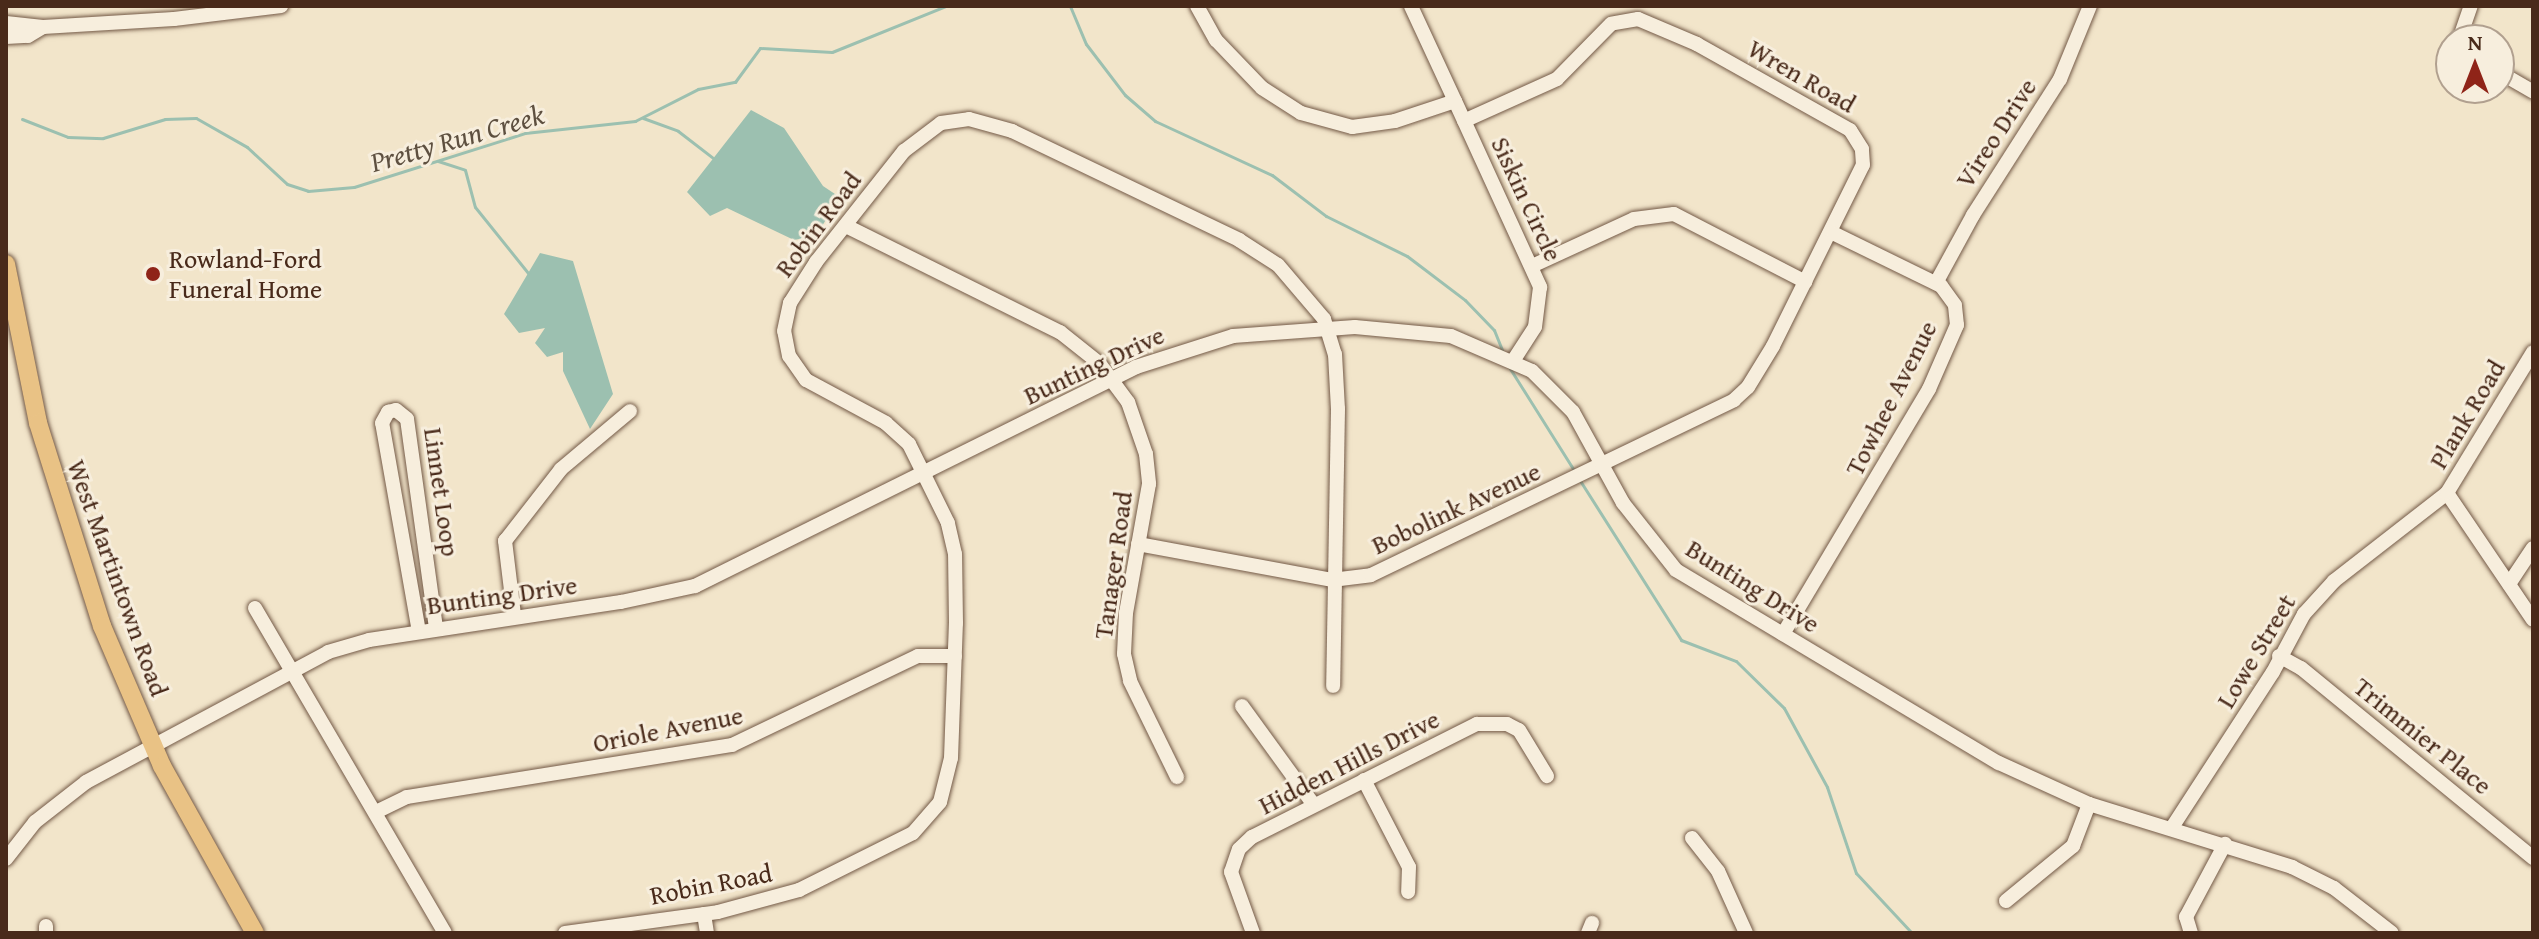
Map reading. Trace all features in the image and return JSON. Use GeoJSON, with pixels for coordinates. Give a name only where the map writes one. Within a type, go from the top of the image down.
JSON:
{"type":"FeatureCollection","features":[{"type":"Feature","properties":{"kind":"main road","name":"West Martintown Road"},"geometry":{"type":"LineString","coordinates":[[6,264],[8,294],[38,423],[102,626],[153,745],[255,933]]}},
{"type":"Feature","properties":{"kind":"street"},"geometry":{"type":"LineString","coordinates":[[6,23],[43,27],[227,15],[281,6]]}},
{"type":"Feature","properties":{"kind":"street"},"geometry":{"type":"LineString","coordinates":[[1197,6],[1216,40],[1262,88],[1329,124],[1376,126],[1455,101]]}},
{"type":"Feature","properties":{"kind":"street","name":"Siskin Circle"},"geometry":{"type":"LineString","coordinates":[[1411,6],[1540,287],[1539,317],[1513,361]]}},
{"type":"Feature","properties":{"kind":"street","name":"Vireo Drive"},"geometry":{"type":"LineString","coordinates":[[1936,283],[1973,215],[2060,79],[2090,6]]}},
{"type":"Feature","properties":{"kind":"street","name":"Wren Road"},"geometry":{"type":"LineString","coordinates":[[1464,121],[1557,79],[1611,24],[1638,19],[1656,23],[1855,135],[1863,165],[1833,233],[1742,394],[1602,465]]}},
{"type":"Feature","properties":{"kind":"street"},"geometry":{"type":"LineString","coordinates":[[6,37],[28,36],[43,27]]}},
{"type":"Feature","properties":{"kind":"street"},"geometry":{"type":"LineString","coordinates":[[2515,81],[2533,92]]}},
{"type":"Feature","properties":{"kind":"street","name":"Robin Road"},"geometry":{"type":"LineString","coordinates":[[565,933],[704,914],[799,890],[895,844],[928,819],[950,770],[955,554],[943,508],[901,435],[813,386],[787,351],[784,331],[790,303],[846,226],[921,135],[950,120],[979,120],[1253,247],[1292,279],[1328,326]]}},
{"type":"Feature","properties":{"kind":"street"},"geometry":{"type":"LineString","coordinates":[[1532,266],[1634,219],[1674,214],[1806,282]]}},
{"type":"Feature","properties":{"kind":"street","name":"Tanager Road"},"geometry":{"type":"LineString","coordinates":[[846,226],[1060,332],[1111,379],[1135,415],[1146,454],[1148,499],[1138,544],[1124,654],[1136,694],[1177,777]]}},
{"type":"Feature","properties":{"kind":"street","name":"Towhee Avenue"},"geometry":{"type":"LineString","coordinates":[[1783,634],[1948,352],[1957,312],[1947,291],[1936,283],[1833,233]]}},
{"type":"Feature","properties":{"kind":"street"},"geometry":{"type":"LineString","coordinates":[[1328,326],[1338,409],[1332,580],[1333,686]]}},
{"type":"Feature","properties":{"kind":"street","name":"Bunting Drive"},"geometry":{"type":"LineString","coordinates":[[6,859],[57,803],[153,745],[294,668],[348,646],[514,615],[621,602],[695,586],[1111,379],[1201,344],[1328,326],[1443,334],[1513,361],[1564,400],[1602,465],[1665,560],[1700,587],[2018,774],[2089,804],[2225,844],[2314,877],[2392,933]]}},
{"type":"Feature","properties":{"kind":"street","name":"Plank Road"},"geometry":{"type":"LineString","coordinates":[[2533,352],[2447,493],[2533,620]]}},
{"type":"Feature","properties":{"kind":"street","name":"Linnet Loop"},"geometry":{"type":"LineString","coordinates":[[419,632],[382,423],[388,412],[396,410],[407,419],[436,629]]}},
{"type":"Feature","properties":{"kind":"street"},"geometry":{"type":"LineString","coordinates":[[514,615],[505,541],[561,469],[630,411]]}},
{"type":"Feature","properties":{"kind":"street","name":"Bobolink Avenue"},"geometry":{"type":"LineString","coordinates":[[1138,544],[1332,580],[1386,570],[1602,465]]}},
{"type":"Feature","properties":{"kind":"street","name":"Lowe Street"},"geometry":{"type":"LineString","coordinates":[[2171,829],[2323,591],[2447,493]]}},
{"type":"Feature","properties":{"kind":"street"},"geometry":{"type":"LineString","coordinates":[[2509,584],[2533,548]]}},
{"type":"Feature","properties":{"kind":"street"},"geometry":{"type":"LineString","coordinates":[[403,554],[427,551]]}},
{"type":"Feature","properties":{"kind":"street"},"geometry":{"type":"LineString","coordinates":[[255,608],[378,811],[445,933]]}},
{"type":"Feature","properties":{"kind":"street","name":"Oriole Avenue"},"geometry":{"type":"LineString","coordinates":[[378,811],[407,797],[732,745],[918,656],[955,656]]}},
{"type":"Feature","properties":{"kind":"street","name":"Trimmier Place"},"geometry":{"type":"LineString","coordinates":[[2279,656],[2301,668],[2533,858]]}},
{"type":"Feature","properties":{"kind":"street"},"geometry":{"type":"LineString","coordinates":[[1242,706],[1314,805]]}},
{"type":"Feature","properties":{"kind":"street","name":"Hidden Hills Drive"},"geometry":{"type":"LineString","coordinates":[[1253,933],[1233,888],[1236,855],[1252,837],[1470,727],[1492,722],[1524,735],[1547,776]]}},
{"type":"Feature","properties":{"kind":"street"},"geometry":{"type":"LineString","coordinates":[[1364,780],[1409,867],[1408,892]]}},
{"type":"Feature","properties":{"kind":"street"},"geometry":{"type":"LineString","coordinates":[[2006,901],[2073,846],[2089,804]]}},
{"type":"Feature","properties":{"kind":"street"},"geometry":{"type":"LineString","coordinates":[[1692,838],[1718,871],[1746,933]]}},
{"type":"Feature","properties":{"kind":"street"},"geometry":{"type":"LineString","coordinates":[[2191,933],[2186,917],[2225,844]]}},
{"type":"Feature","properties":{"kind":"street"},"geometry":{"type":"LineString","coordinates":[[704,914],[707,933]]}},
{"type":"Feature","properties":{"kind":"shaded area"},"geometry":{"type":"Polygon","coordinates":[[[751,110],[784,128],[823,186],[841,198],[815,236],[794,240],[727,208],[710,216],[687,192],[751,110]]]}},
{"type":"Feature","properties":{"kind":"shaded area"},"geometry":{"type":"Polygon","coordinates":[[[540,253],[573,261],[613,394],[590,429],[563,371],[563,352],[547,357],[535,343],[545,328],[519,333],[504,314],[540,253]]]}},
{"type":"Feature","properties":{"kind":"waterway","name":"Pretty Run Creek"},"geometry":{"type":"LineString","coordinates":[[22,119],[68,137],[103,138],[165,119],[196,118],[247,147],[287,184],[308,191],[354,187],[525,133],[635,121],[698,89],[735,82],[760,48],[832,52],[946,6]]}},
{"type":"Feature","properties":{"kind":"waterway"},"geometry":{"type":"LineString","coordinates":[[1070,6],[1086,44],[1125,95],[1155,121],[1272,175],[1326,216],[1407,256],[1465,300],[1494,330],[1503,352]]}},
{"type":"Feature","properties":{"kind":"waterway"},"geometry":{"type":"LineString","coordinates":[[643,118],[678,131],[713,158]]}},
{"type":"Feature","properties":{"kind":"waterway"},"geometry":{"type":"LineString","coordinates":[[438,161],[465,170],[475,207],[528,273]]}},
{"type":"Feature","properties":{"kind":"waterway"},"geometry":{"type":"LineString","coordinates":[[1509,367],[1575,472]]}},
{"type":"Feature","properties":{"kind":"waterway"},"geometry":{"type":"LineString","coordinates":[[1579,479],[1681,640],[1736,661],[1784,708],[1827,787],[1856,873],[1912,933]]}},
{"type":"Feature","properties":{"kind":"place","name":"Rowland-Ford Funeral Home"},"geometry":{"type":"Point","coordinates":[153,274]}}]}
